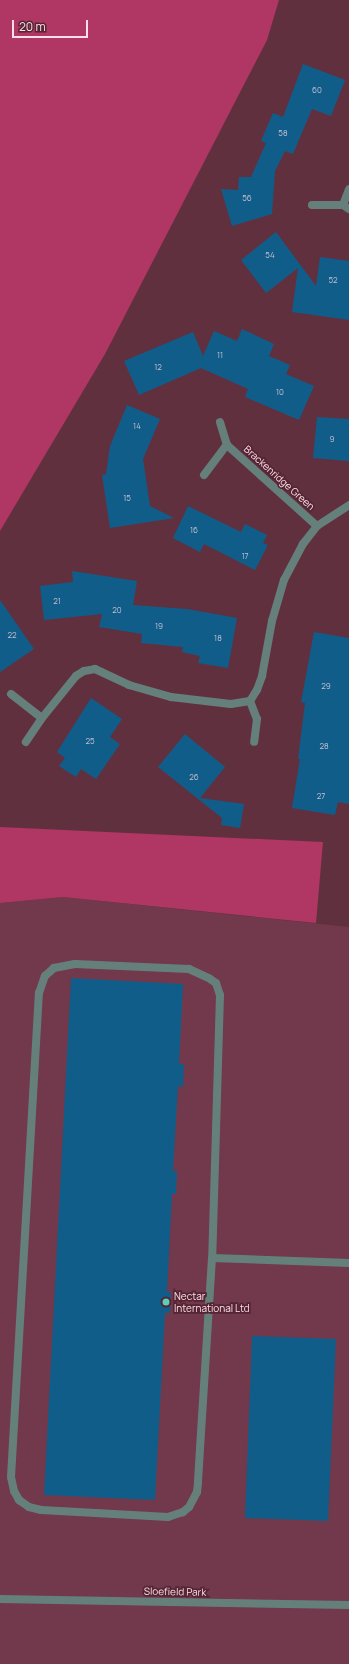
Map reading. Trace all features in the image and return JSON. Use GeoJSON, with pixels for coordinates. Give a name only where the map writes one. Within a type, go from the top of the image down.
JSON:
{"type":"FeatureCollection","features":[{"type":"Feature","properties":{"kind":"street"},"geometry":{"type":"LineString","coordinates":[[312,205],[346,207],[349,189]]}},
{"type":"Feature","properties":{"kind":"street"},"geometry":{"type":"LineString","coordinates":[[204,474],[227,445],[220,422]]}},
{"type":"Feature","properties":{"kind":"street","name":"Brackenridge Green"},"geometry":{"type":"LineString","coordinates":[[227,445],[317,526]]}},
{"type":"Feature","properties":{"kind":"street"},"geometry":{"type":"LineString","coordinates":[[26,742],[42,718],[76,676],[84,671],[95,669],[129,684],[170,697],[231,704],[250,701],[257,690],[262,676],[272,621],[284,580],[303,544],[317,526],[349,505]]}},
{"type":"Feature","properties":{"kind":"street"},"geometry":{"type":"LineString","coordinates":[[12,694],[42,718]]}},
{"type":"Feature","properties":{"kind":"street"},"geometry":{"type":"LineString","coordinates":[[250,701],[256,719],[254,742]]}},
{"type":"Feature","properties":{"kind":"street"},"geometry":{"type":"LineString","coordinates":[[75,964],[189,969],[210,979],[219,989],[221,1010],[212,1258],[198,1483],[197,1492],[189,1507],[176,1515],[160,1517],[41,1510],[29,1507],[19,1500],[14,1491],[11,1477],[39,993],[45,976],[54,968],[75,964]]}},
{"type":"Feature","properties":{"kind":"street"},"geometry":{"type":"LineString","coordinates":[[212,1258],[349,1262]]}},
{"type":"Feature","properties":{"kind":"street","name":"Sloefield Park"},"geometry":{"type":"LineString","coordinates":[[0,1599],[349,1605]]}},
{"type":"Feature","properties":{"kind":"shaded area"},"geometry":{"type":"Polygon","coordinates":[[[0,0],[279,0],[267,40],[105,354],[0,531],[0,0]]]}},
{"type":"Feature","properties":{"kind":"shaded area"},"geometry":{"type":"Polygon","coordinates":[[[0,827],[323,842],[316,923],[63,897],[0,903],[0,827]]]}},
{"type":"Feature","properties":{"kind":"shaded area"},"geometry":{"type":"Polygon","coordinates":[[[63,897],[349,927],[349,1664],[0,1664],[0,903],[63,897]]]}},
{"type":"Feature","properties":{"kind":"building"},"geometry":{"type":"Polygon","coordinates":[[[303,64],[345,80],[331,116],[312,109],[293,154],[285,151],[275,171],[272,214],[232,226],[221,189],[238,190],[239,177],[251,177],[266,143],[261,141],[273,113],[283,117],[303,64]]]}},
{"type":"Feature","properties":{"kind":"building"},"geometry":{"type":"Polygon","coordinates":[[[276,232],[316,286],[320,257],[349,261],[349,320],[292,312],[298,268],[266,293],[241,260],[276,232]]]}},
{"type":"Feature","properties":{"kind":"building"},"geometry":{"type":"Polygon","coordinates":[[[242,329],[274,344],[269,356],[290,365],[286,374],[314,386],[299,420],[245,397],[248,389],[201,368],[139,395],[124,361],[193,332],[203,356],[214,331],[237,341],[242,329]]]}},
{"type":"Feature","properties":{"kind":"building"},"geometry":{"type":"Polygon","coordinates":[[[127,405],[160,419],[143,459],[150,506],[174,518],[110,528],[102,475],[106,474],[110,446],[127,405]]]}},
{"type":"Feature","properties":{"kind":"building"},"geometry":{"type":"Polygon","coordinates":[[[317,417],[349,419],[349,461],[313,458],[317,417]]]}},
{"type":"Feature","properties":{"kind":"building"},"geometry":{"type":"Polygon","coordinates":[[[188,506],[241,532],[245,524],[267,535],[263,543],[268,545],[255,570],[204,544],[200,552],[173,538],[188,506]]]}},
{"type":"Feature","properties":{"kind":"building"},"geometry":{"type":"Polygon","coordinates":[[[72,571],[137,581],[133,605],[187,609],[237,618],[228,668],[198,663],[200,656],[182,652],[183,647],[141,643],[142,634],[99,627],[102,614],[44,620],[40,586],[73,582],[72,571]]]}},
{"type":"Feature","properties":{"kind":"building"},"geometry":{"type":"Polygon","coordinates":[[[0,600],[34,649],[0,672],[0,600]]]}},
{"type":"Feature","properties":{"kind":"building"},"geometry":{"type":"Polygon","coordinates":[[[314,632],[349,638],[349,804],[338,802],[335,815],[292,808],[300,759],[298,759],[305,703],[301,702],[314,632]]]}},
{"type":"Feature","properties":{"kind":"building"},"geometry":{"type":"Polygon","coordinates":[[[91,698],[122,719],[110,737],[120,744],[96,779],[81,769],[76,777],[59,766],[65,758],[57,752],[91,698]]]}},
{"type":"Feature","properties":{"kind":"building"},"geometry":{"type":"Polygon","coordinates":[[[185,734],[225,767],[200,798],[244,804],[240,828],[221,825],[222,818],[158,767],[185,734]]]}},
{"type":"Feature","properties":{"kind":"building"},"geometry":{"type":"Polygon","coordinates":[[[71,978],[183,984],[179,1064],[184,1064],[183,1087],[178,1086],[173,1171],[177,1171],[176,1194],[172,1194],[167,1292],[171,1292],[170,1313],[165,1313],[155,1500],[44,1495],[71,978]]]}},
{"type":"Feature","properties":{"kind":"building"},"geometry":{"type":"Polygon","coordinates":[[[252,1336],[336,1339],[328,1521],[245,1518],[252,1336]]]}},
{"type":"Feature","properties":{"kind":"place","name":"Nectar International Ltd"},"geometry":{"type":"Point","coordinates":[166,1302]}}]}
